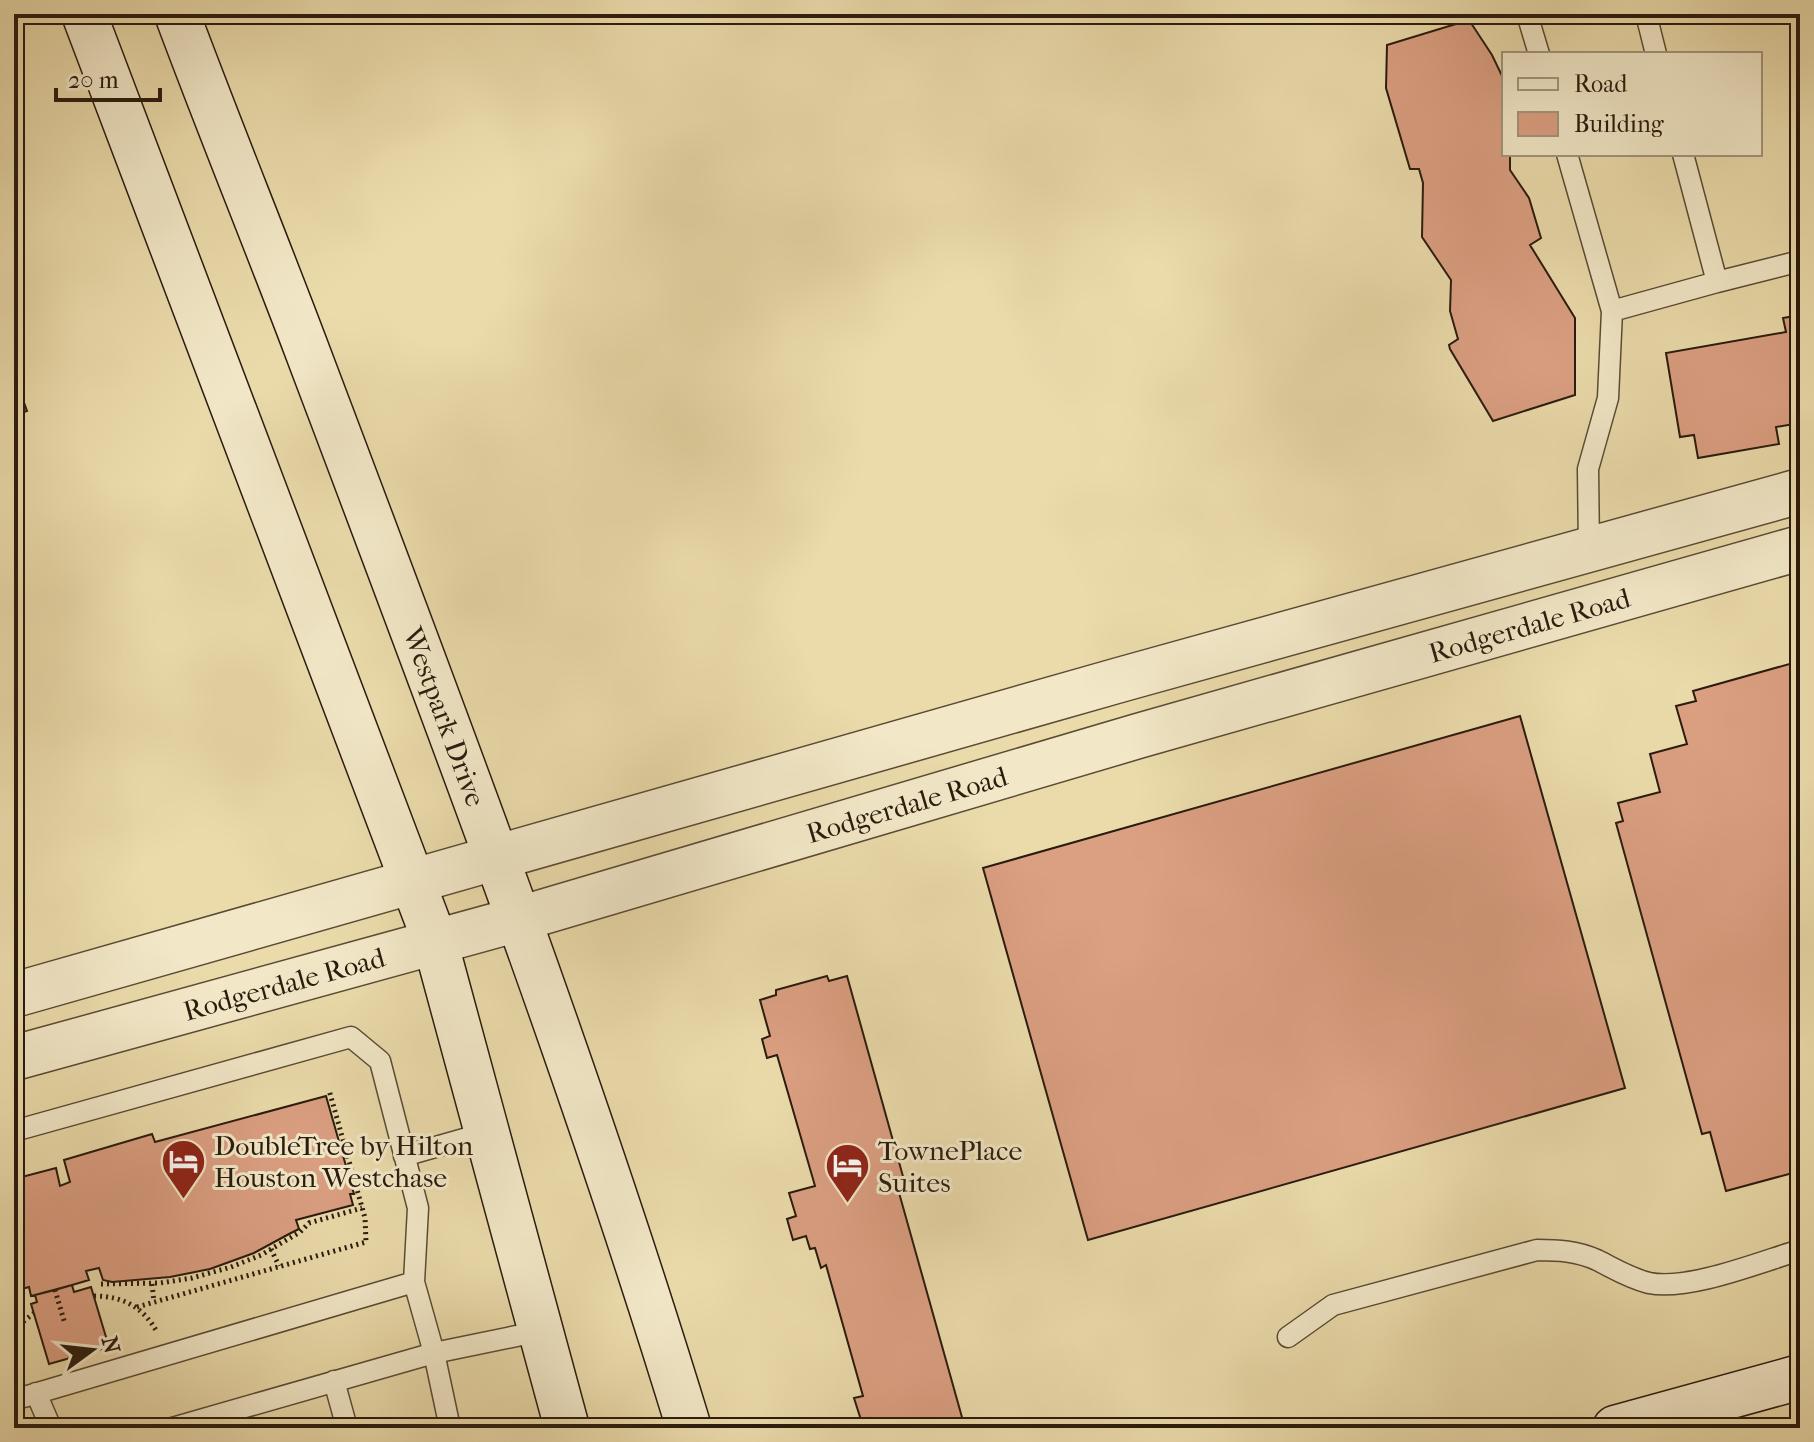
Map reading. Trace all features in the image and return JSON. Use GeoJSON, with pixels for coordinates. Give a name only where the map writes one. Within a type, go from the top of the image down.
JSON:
{"type":"FeatureCollection","features":[{"type":"Feature","properties":{"kind":"street"},"geometry":{"type":"LineString","coordinates":[[84,14],[435,941],[567,1428]]}},
{"type":"Feature","properties":{"kind":"street","name":"Westpark Drive"},"geometry":{"type":"LineString","coordinates":[[177,14],[307,350],[519,919],[636,1254],[689,1428]]}},
{"type":"Feature","properties":{"kind":"street","name":"Rodgerdale Road"},"geometry":{"type":"LineString","coordinates":[[14,995],[1123,679],[1800,491]]}},
{"type":"Feature","properties":{"kind":"street","name":"Rodgerdale Road"},"geometry":{"type":"LineString","coordinates":[[14,1058],[519,919],[1138,736],[1800,548]]}},
{"type":"Feature","properties":{"kind":"street"},"geometry":{"type":"LineString","coordinates":[[1589,550],[1603,603]]}},
{"type":"Feature","properties":{"kind":"street"},"geometry":{"type":"LineString","coordinates":[[1123,679],[1138,736]]}},
{"type":"Feature","properties":{"kind":"street"},"geometry":{"type":"LineString","coordinates":[[1615,1428],[1800,1377]]}},
{"type":"Feature","properties":{"kind":"lane"},"geometry":{"type":"LineString","coordinates":[[1527,14],[1538,52]]}},
{"type":"Feature","properties":{"kind":"lane"},"geometry":{"type":"LineString","coordinates":[[1646,14],[1656,52]]}},
{"type":"Feature","properties":{"kind":"lane"},"geometry":{"type":"LineString","coordinates":[[1568,156],[1612,311],[1608,398],[1588,469],[1589,550]]}},
{"type":"Feature","properties":{"kind":"lane"},"geometry":{"type":"LineString","coordinates":[[1684,156],[1717,282]]}},
{"type":"Feature","properties":{"kind":"lane"},"geometry":{"type":"LineString","coordinates":[[1612,311],[1800,261]]}},
{"type":"Feature","properties":{"kind":"lane"},"geometry":{"type":"LineString","coordinates":[[14,1131],[351,1037],[380,1061],[418,1208],[414,1282],[434,1353],[450,1428]]}},
{"type":"Feature","properties":{"kind":"lane"},"geometry":{"type":"LineString","coordinates":[[404,1156],[488,1132]]}},
{"type":"Feature","properties":{"kind":"lane"},"geometry":{"type":"LineString","coordinates":[[1288,1337],[1333,1305],[1537,1250],[1567,1250],[1598,1260],[1623,1276],[1652,1284],[1685,1284],[1800,1250]]}},
{"type":"Feature","properties":{"kind":"lane"},"geometry":{"type":"LineString","coordinates":[[14,1396],[24,1397],[414,1282]]}},
{"type":"Feature","properties":{"kind":"lane"},"geometry":{"type":"LineString","coordinates":[[172,1428],[434,1353],[541,1331]]}},
{"type":"Feature","properties":{"kind":"lane"},"geometry":{"type":"LineString","coordinates":[[334,1381],[347,1428]]}},
{"type":"Feature","properties":{"kind":"lane"},"geometry":{"type":"LineString","coordinates":[[36,1393],[51,1428]]}},
{"type":"Feature","properties":{"kind":"path"},"geometry":{"type":"LineString","coordinates":[[137,1307],[366,1242],[362,1208],[329,1090]]}},
{"type":"Feature","properties":{"kind":"path"},"geometry":{"type":"LineString","coordinates":[[101,1284],[152,1284],[192,1278],[231,1267],[271,1249],[309,1223],[362,1208]]}},
{"type":"Feature","properties":{"kind":"path"},"geometry":{"type":"LineString","coordinates":[[271,1249],[279,1266]]}},
{"type":"Feature","properties":{"kind":"path"},"geometry":{"type":"LineString","coordinates":[[192,1278],[193,1292]]}},
{"type":"Feature","properties":{"kind":"path"},"geometry":{"type":"LineString","coordinates":[[152,1284],[154,1302]]}},
{"type":"Feature","properties":{"kind":"path"},"geometry":{"type":"LineString","coordinates":[[55,1290],[65,1324]]}},
{"type":"Feature","properties":{"kind":"path"},"geometry":{"type":"LineString","coordinates":[[94,1296],[121,1299],[137,1307],[148,1317],[166,1355]]}},
{"type":"Feature","properties":{"kind":"path"},"geometry":{"type":"LineString","coordinates":[[14,1329],[34,1313]]}},
{"type":"Feature","properties":{"kind":"building"},"geometry":{"type":"Polygon","coordinates":[[[1469,20],[1492,55],[1502,76],[1502,156],[1510,156],[1510,170],[1529,198],[1541,238],[1530,245],[1575,318],[1575,395],[1493,421],[1450,349],[1449,345],[1458,339],[1450,311],[1451,280],[1422,237],[1423,183],[1419,169],[1410,169],[1386,88],[1387,45],[1469,20]]]}},
{"type":"Feature","properties":{"kind":"building"},"geometry":{"type":"Polygon","coordinates":[[[1800,315],[1800,423],[1776,427],[1779,444],[1698,458],[1694,435],[1680,437],[1666,353],[1786,332],[1783,318],[1800,315]]]}},
{"type":"Feature","properties":{"kind":"building"},"geometry":{"type":"Polygon","coordinates":[[[14,375],[27,411],[14,416],[14,375]]]}},
{"type":"Feature","properties":{"kind":"building"},"geometry":{"type":"Polygon","coordinates":[[[1800,661],[1800,1171],[1726,1191],[1710,1132],[1702,1134],[1616,823],[1623,821],[1618,803],[1660,792],[1650,754],[1687,744],[1676,706],[1696,701],[1693,691],[1800,661]]]}},
{"type":"Feature","properties":{"kind":"building"},"geometry":{"type":"Polygon","coordinates":[[[1520,716],[1625,1088],[1088,1240],[983,868],[1520,716]]]}},
{"type":"Feature","properties":{"kind":"building","name":"TownePlace Suites"},"geometry":{"type":"Polygon","coordinates":[[[827,976],[829,981],[847,976],[904,1180],[896,1182],[965,1428],[872,1428],[869,1418],[861,1420],[854,1398],[863,1396],[826,1265],[821,1268],[815,1248],[810,1249],[806,1236],[793,1240],[787,1219],[796,1216],[789,1193],[815,1186],[777,1055],[767,1058],[762,1039],[770,1036],[760,1000],[776,995],[776,990],[827,976]]]}},
{"type":"Feature","properties":{"kind":"building","name":"DoubleTree by Hilton Houston Westchase"},"geometry":{"type":"Polygon","coordinates":[[[326,1096],[354,1194],[350,1194],[353,1205],[296,1220],[299,1229],[254,1253],[210,1269],[170,1277],[112,1282],[103,1280],[99,1268],[86,1271],[89,1280],[55,1290],[31,1296],[29,1287],[14,1291],[14,1179],[56,1168],[60,1186],[70,1182],[64,1160],[152,1134],[155,1142],[326,1096]]]}},
{"type":"Feature","properties":{"kind":"building"},"geometry":{"type":"Polygon","coordinates":[[[72,1285],[74,1292],[91,1287],[109,1347],[49,1364],[31,1304],[37,1302],[35,1295],[72,1285]]]}},
{"type":"Feature","properties":{"kind":"place","name":"DoubleTree by Hilton Houston Westchase"},"geometry":{"type":"Point","coordinates":[183,1200]}},
{"type":"Feature","properties":{"kind":"place","name":"TownePlace Suites"},"geometry":{"type":"Point","coordinates":[847,1205]}}]}
